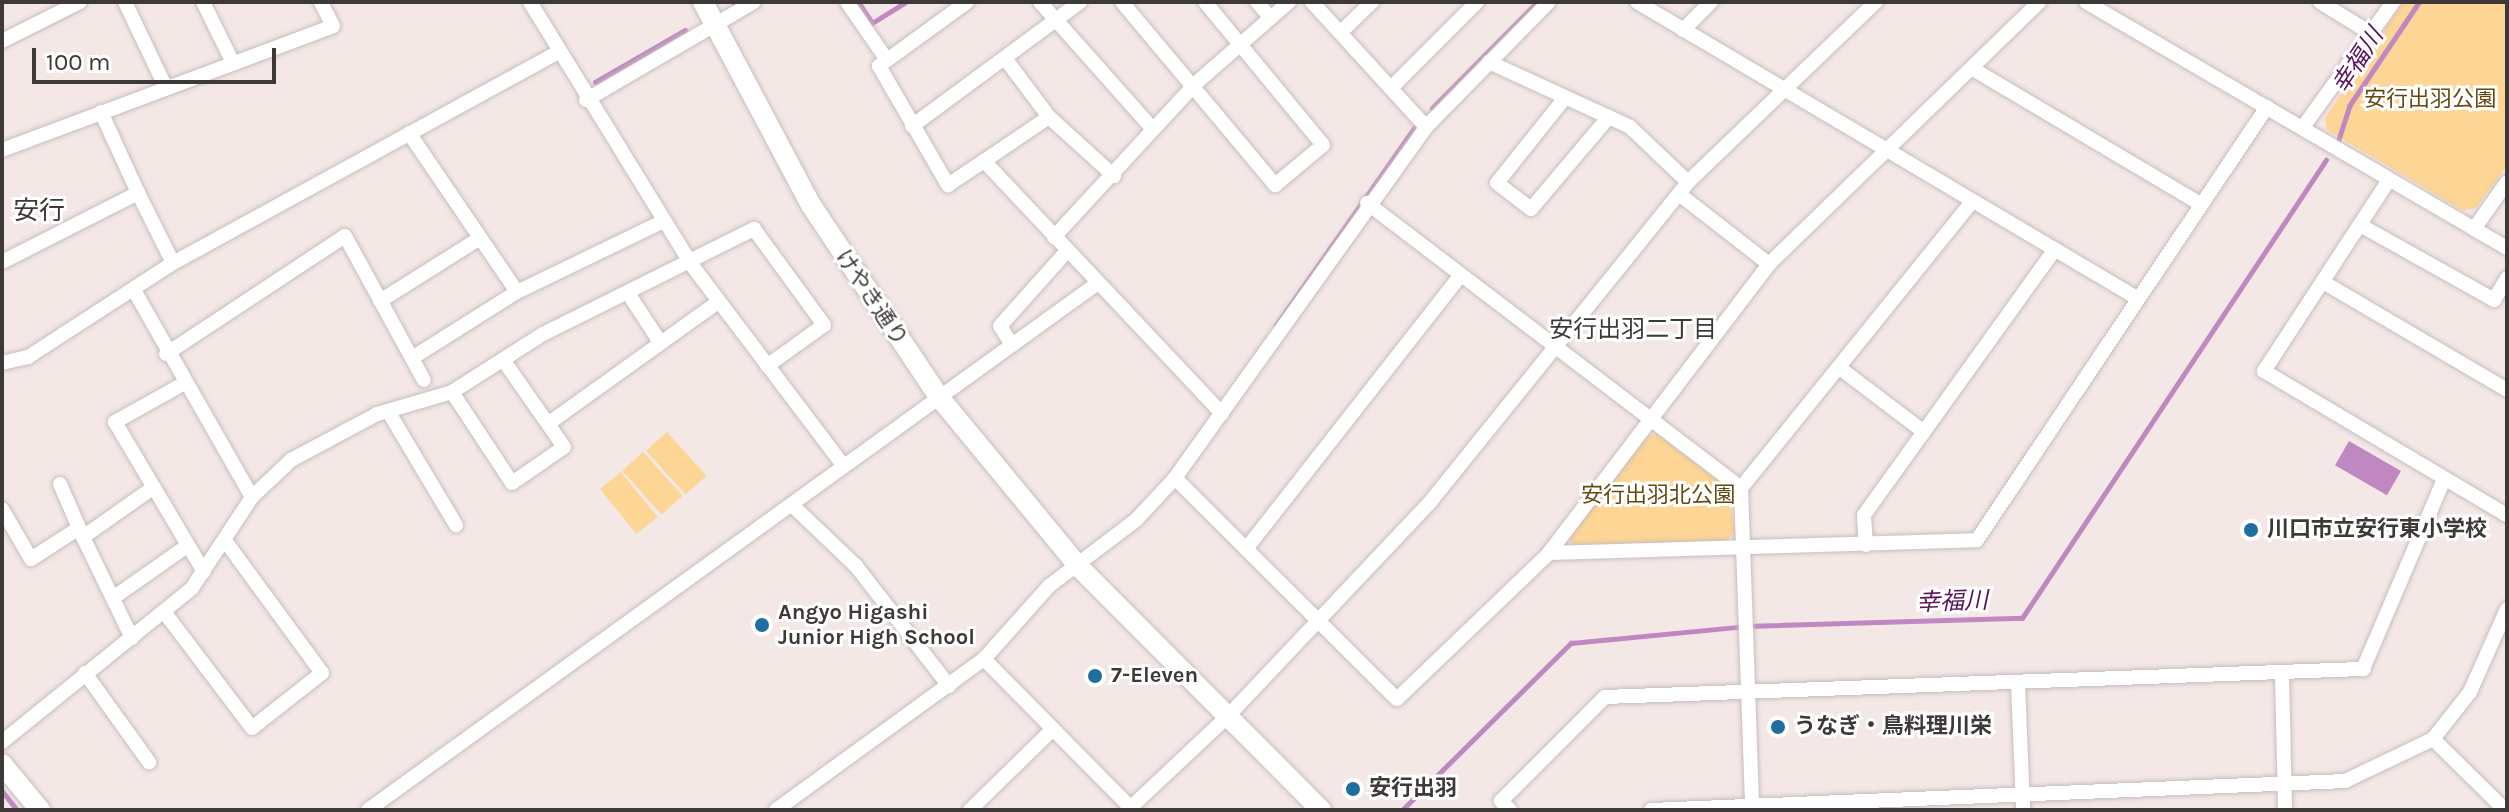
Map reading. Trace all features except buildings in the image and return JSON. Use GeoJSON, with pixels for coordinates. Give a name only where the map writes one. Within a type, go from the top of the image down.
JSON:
{"type":"FeatureCollection","features":[{"type":"Feature","properties":{"kind":"street"},"geometry":{"type":"LineString","coordinates":[[2,41],[80,2]]}},
{"type":"Feature","properties":{"kind":"street"},"geometry":{"type":"LineString","coordinates":[[125,2],[166,88]]}},
{"type":"Feature","properties":{"kind":"street"},"geometry":{"type":"LineString","coordinates":[[203,2],[233,63]]}},
{"type":"Feature","properties":{"kind":"street"},"geometry":{"type":"LineString","coordinates":[[2,150],[333,26],[321,2]]}},
{"type":"Feature","properties":{"kind":"street"},"geometry":{"type":"LineString","coordinates":[[530,2],[586,100],[691,264],[844,466]]}},
{"type":"Feature","properties":{"kind":"street","name":"けやき通り"},"geometry":{"type":"LineString","coordinates":[[703,2],[811,205],[939,397],[1079,567],[1321,810]]}},
{"type":"Feature","properties":{"kind":"street"},"geometry":{"type":"LineString","coordinates":[[586,100],[754,2]]}},
{"type":"Feature","properties":{"kind":"street"},"geometry":{"type":"LineString","coordinates":[[847,2],[887,60]]}},
{"type":"Feature","properties":{"kind":"street"},"geometry":{"type":"LineString","coordinates":[[967,2],[879,66],[948,185],[1049,117]]}},
{"type":"Feature","properties":{"kind":"street"},"geometry":{"type":"LineString","coordinates":[[1040,2],[1055,23],[1152,128]]}},
{"type":"Feature","properties":{"kind":"street"},"geometry":{"type":"LineString","coordinates":[[912,126],[1007,61],[1080,2]]}},
{"type":"Feature","properties":{"kind":"street"},"geometry":{"type":"LineString","coordinates":[[1122,2],[1195,84],[1275,185],[1323,145],[1242,39],[1205,2]]}},
{"type":"Feature","properties":{"kind":"street"},"geometry":{"type":"LineString","coordinates":[[1257,2],[1270,17]]}},
{"type":"Feature","properties":{"kind":"street"},"geometry":{"type":"LineString","coordinates":[[1054,237],[1114,176],[1152,128],[1195,84],[1242,39],[1289,2]]}},
{"type":"Feature","properties":{"kind":"street"},"geometry":{"type":"LineString","coordinates":[[1312,2],[1342,31],[1426,127]]}},
{"type":"Feature","properties":{"kind":"street"},"geometry":{"type":"LineString","coordinates":[[1342,31],[1372,2]]}},
{"type":"Feature","properties":{"kind":"street"},"geometry":{"type":"LineString","coordinates":[[1391,88],[1477,2]]}},
{"type":"Feature","properties":{"kind":"street"},"geometry":{"type":"LineString","coordinates":[[784,808],[984,659],[1011,622],[1079,567],[1175,478],[1367,203],[1426,127],[1549,2]]}},
{"type":"Feature","properties":{"kind":"street"},"geometry":{"type":"LineString","coordinates":[[1637,2],[1787,88],[1972,202],[2137,298]]}},
{"type":"Feature","properties":{"kind":"street"},"geometry":{"type":"LineString","coordinates":[[1683,30],[1711,2]]}},
{"type":"Feature","properties":{"kind":"street"},"geometry":{"type":"LineString","coordinates":[[984,659],[1130,809],[1228,716],[1431,501],[1554,344],[1683,188],[1876,2]]}},
{"type":"Feature","properties":{"kind":"street"},"geometry":{"type":"LineString","coordinates":[[1175,478],[1397,699],[1549,553],[1769,264],[1889,151],[2039,2]]}},
{"type":"Feature","properties":{"kind":"street"},"geometry":{"type":"LineString","coordinates":[[2086,2],[2303,127],[2387,183],[2507,248]]}},
{"type":"Feature","properties":{"kind":"street"},"geometry":{"type":"LineString","coordinates":[[2320,2],[2372,34]]}},
{"type":"Feature","properties":{"kind":"street"},"geometry":{"type":"LineString","coordinates":[[2303,127],[2393,2]]}},
{"type":"Feature","properties":{"kind":"street"},"geometry":{"type":"LineString","coordinates":[[2,363],[28,357],[78,319],[135,292],[173,263],[558,52]]}},
{"type":"Feature","properties":{"kind":"street"},"geometry":{"type":"LineString","coordinates":[[1007,61],[1049,117],[1114,176]]}},
{"type":"Feature","properties":{"kind":"street"},"geometry":{"type":"LineString","coordinates":[[1489,62],[1630,127],[1683,188],[1769,264]]}},
{"type":"Feature","properties":{"kind":"street"},"geometry":{"type":"LineString","coordinates":[[1973,69],[2199,203]]}},
{"type":"Feature","properties":{"kind":"street"},"geometry":{"type":"LineString","coordinates":[[1564,99],[1497,183],[1531,209],[1607,119]]}},
{"type":"Feature","properties":{"kind":"street"},"geometry":{"type":"LineString","coordinates":[[1549,553],[1977,540],[2199,203],[2267,107]]}},
{"type":"Feature","properties":{"kind":"street"},"geometry":{"type":"LineString","coordinates":[[101,112],[173,263]]}},
{"type":"Feature","properties":{"kind":"street"},"geometry":{"type":"LineString","coordinates":[[409,133],[517,292]]}},
{"type":"Feature","properties":{"kind":"street"},"geometry":{"type":"LineString","coordinates":[[984,161],[1095,285],[1222,414]]}},
{"type":"Feature","properties":{"kind":"street"},"geometry":{"type":"LineString","coordinates":[[2474,229],[2507,182]]}},
{"type":"Feature","properties":{"kind":"street"},"geometry":{"type":"LineString","coordinates":[[2387,183],[2264,371],[2507,515]]}},
{"type":"Feature","properties":{"kind":"street"},"geometry":{"type":"LineString","coordinates":[[2,262],[138,193]]}},
{"type":"Feature","properties":{"kind":"street"},"geometry":{"type":"LineString","coordinates":[[1752,804],[1741,488],[1841,369],[1972,202]]}},
{"type":"Feature","properties":{"kind":"street"},"geometry":{"type":"LineString","coordinates":[[1367,203],[1741,488]]}},
{"type":"Feature","properties":{"kind":"street"},"geometry":{"type":"LineString","coordinates":[[412,358],[517,292],[664,221]]}},
{"type":"Feature","properties":{"kind":"street"},"geometry":{"type":"LineString","coordinates":[[2360,225],[2494,300],[2507,278]]}},
{"type":"Feature","properties":{"kind":"street"},"geometry":{"type":"LineString","coordinates":[[2,742],[85,673],[165,613],[227,543],[252,497],[291,460],[388,411],[452,392],[628,293],[691,264],[754,229],[824,325],[767,366]]}},
{"type":"Feature","properties":{"kind":"street"},"geometry":{"type":"LineString","coordinates":[[166,354],[345,236],[424,380]]}},
{"type":"Feature","properties":{"kind":"street"},"geometry":{"type":"LineString","coordinates":[[380,301],[480,238]]}},
{"type":"Feature","properties":{"kind":"street"},"geometry":{"type":"LineString","coordinates":[[1866,545],[1864,515],[2055,249]]}},
{"type":"Feature","properties":{"kind":"street"},"geometry":{"type":"LineString","coordinates":[[1012,345],[1000,326],[1067,251]]}},
{"type":"Feature","properties":{"kind":"street"},"geometry":{"type":"LineString","coordinates":[[1246,549],[1461,275]]}},
{"type":"Feature","properties":{"kind":"street"},"geometry":{"type":"LineString","coordinates":[[2323,282],[2507,390]]}},
{"type":"Feature","properties":{"kind":"street"},"geometry":{"type":"LineString","coordinates":[[378,807],[1095,285]]}},
{"type":"Feature","properties":{"kind":"street"},"geometry":{"type":"LineString","coordinates":[[135,292],[181,385],[252,497]]}},
{"type":"Feature","properties":{"kind":"street"},"geometry":{"type":"LineString","coordinates":[[628,293],[660,342]]}},
{"type":"Feature","properties":{"kind":"street"},"geometry":{"type":"LineString","coordinates":[[549,423],[718,302]]}},
{"type":"Feature","properties":{"kind":"street"},"geometry":{"type":"LineString","coordinates":[[452,392],[512,483],[564,447],[504,361]]}},
{"type":"Feature","properties":{"kind":"street"},"geometry":{"type":"LineString","coordinates":[[1841,369],[1924,432]]}},
{"type":"Feature","properties":{"kind":"street"},"geometry":{"type":"LineString","coordinates":[[181,385],[115,422],[151,489],[204,572]]}},
{"type":"Feature","properties":{"kind":"street"},"geometry":{"type":"LineString","coordinates":[[388,411],[456,525]]}},
{"type":"Feature","properties":{"kind":"street"},"geometry":{"type":"LineString","coordinates":[[1510,810],[1501,801],[1605,697],[2282,675],[2363,669],[2444,479]]}},
{"type":"Feature","properties":{"kind":"street"},"geometry":{"type":"LineString","coordinates":[[60,484],[132,638]]}},
{"type":"Feature","properties":{"kind":"street"},"geometry":{"type":"LineString","coordinates":[[2,509],[31,559],[151,489]]}},
{"type":"Feature","properties":{"kind":"street"},"geometry":{"type":"LineString","coordinates":[[793,506],[856,566],[949,686]]}},
{"type":"Feature","properties":{"kind":"street"},"geometry":{"type":"LineString","coordinates":[[165,613],[252,728],[322,673],[227,543]]}},
{"type":"Feature","properties":{"kind":"street"},"geometry":{"type":"LineString","coordinates":[[113,598],[187,546]]}},
{"type":"Feature","properties":{"kind":"street"},"geometry":{"type":"LineString","coordinates":[[1651,810],[1752,804],[1813,807],[2023,803],[2345,781],[2433,739],[2470,692],[2507,609]]}},
{"type":"Feature","properties":{"kind":"street"},"geometry":{"type":"LineString","coordinates":[[85,673],[149,762]]}},
{"type":"Feature","properties":{"kind":"street"},"geometry":{"type":"LineString","coordinates":[[2282,675],[2285,810]]}},
{"type":"Feature","properties":{"kind":"street"},"geometry":{"type":"LineString","coordinates":[[2018,683],[2023,803]]}},
{"type":"Feature","properties":{"kind":"street"},"geometry":{"type":"LineString","coordinates":[[970,810],[1053,729]]}},
{"type":"Feature","properties":{"kind":"street"},"geometry":{"type":"LineString","coordinates":[[2433,739],[2505,810]]}},
{"type":"Feature","properties":{"kind":"street"},"geometry":{"type":"LineString","coordinates":[[2,764],[40,810]]}},
{"type":"Feature","properties":{"kind":"green space","name":"安行出羽公園"},"geometry":{"type":"Polygon","coordinates":[[[2403,2],[2507,2],[2507,166],[2476,208],[2462,210],[2327,130],[2325,118],[2403,2]]]}},
{"type":"Feature","properties":{"kind":"green space"},"geometry":{"type":"Polygon","coordinates":[[[667,432],[706,476],[686,495],[646,451],[667,432]]]}},
{"type":"Feature","properties":{"kind":"green space","name":"安行出羽北公園"},"geometry":{"type":"Polygon","coordinates":[[[1657,434],[1728,488],[1735,532],[1726,541],[1574,546],[1567,536],[1645,436],[1657,434]]]}},
{"type":"Feature","properties":{"kind":"green space"},"geometry":{"type":"Polygon","coordinates":[[[643,452],[682,496],[662,515],[622,471],[643,452]]]}},
{"type":"Feature","properties":{"kind":"green space"},"geometry":{"type":"Polygon","coordinates":[[[621,472],[658,517],[637,534],[600,489],[621,472]]]}},
{"type":"Feature","properties":{"kind":"shaded area"},"geometry":{"type":"Polygon","coordinates":[[[2349,441],[2401,471],[2387,495],[2335,465],[2349,441]]]}},
{"type":"Feature","properties":{"kind":"waterway"},"geometry":{"type":"LineString","coordinates":[[858,2],[872,23],[905,2]]}},
{"type":"Feature","properties":{"kind":"waterway"},"geometry":{"type":"LineString","coordinates":[[1432,108],[1537,2]]}},
{"type":"Feature","properties":{"kind":"waterway","name":"幸福川"},"geometry":{"type":"LineString","coordinates":[[2337,144],[2349,106],[2419,2]]}},
{"type":"Feature","properties":{"kind":"waterway"},"geometry":{"type":"LineString","coordinates":[[595,82],[685,30]]}},
{"type":"Feature","properties":{"kind":"waterway"},"geometry":{"type":"LineString","coordinates":[[1276,325],[1414,128]]}},
{"type":"Feature","properties":{"kind":"waterway","name":"幸福川"},"geometry":{"type":"LineString","coordinates":[[1402,810],[1571,643],[1746,626],[2022,618],[2326,160]]}},
{"type":"Feature","properties":{"kind":"waterway"},"geometry":{"type":"LineString","coordinates":[[2,791],[17,810]]}},
{"type":"Feature","properties":{"kind":"place","name":"川口市立安行東小学校"},"geometry":{"type":"Point","coordinates":[2251,530]}},
{"type":"Feature","properties":{"kind":"place","name":"Angyo Higashi Junior High School"},"geometry":{"type":"Point","coordinates":[762,625]}},
{"type":"Feature","properties":{"kind":"place","name":"7-Eleven"},"geometry":{"type":"Point","coordinates":[1095,676]}},
{"type":"Feature","properties":{"kind":"place","name":"うなぎ・鳥料理川栄"},"geometry":{"type":"Point","coordinates":[1778,727]}},
{"type":"Feature","properties":{"kind":"place","name":"安行出羽"},"geometry":{"type":"Point","coordinates":[1353,789]}},
{"type":"Feature","properties":{"kind":"district","name":"安行"},"geometry":{"type":"Point","coordinates":[39,211]}},
{"type":"Feature","properties":{"kind":"district","name":"安行出羽二丁目"},"geometry":{"type":"Point","coordinates":[1633,330]}}]}
